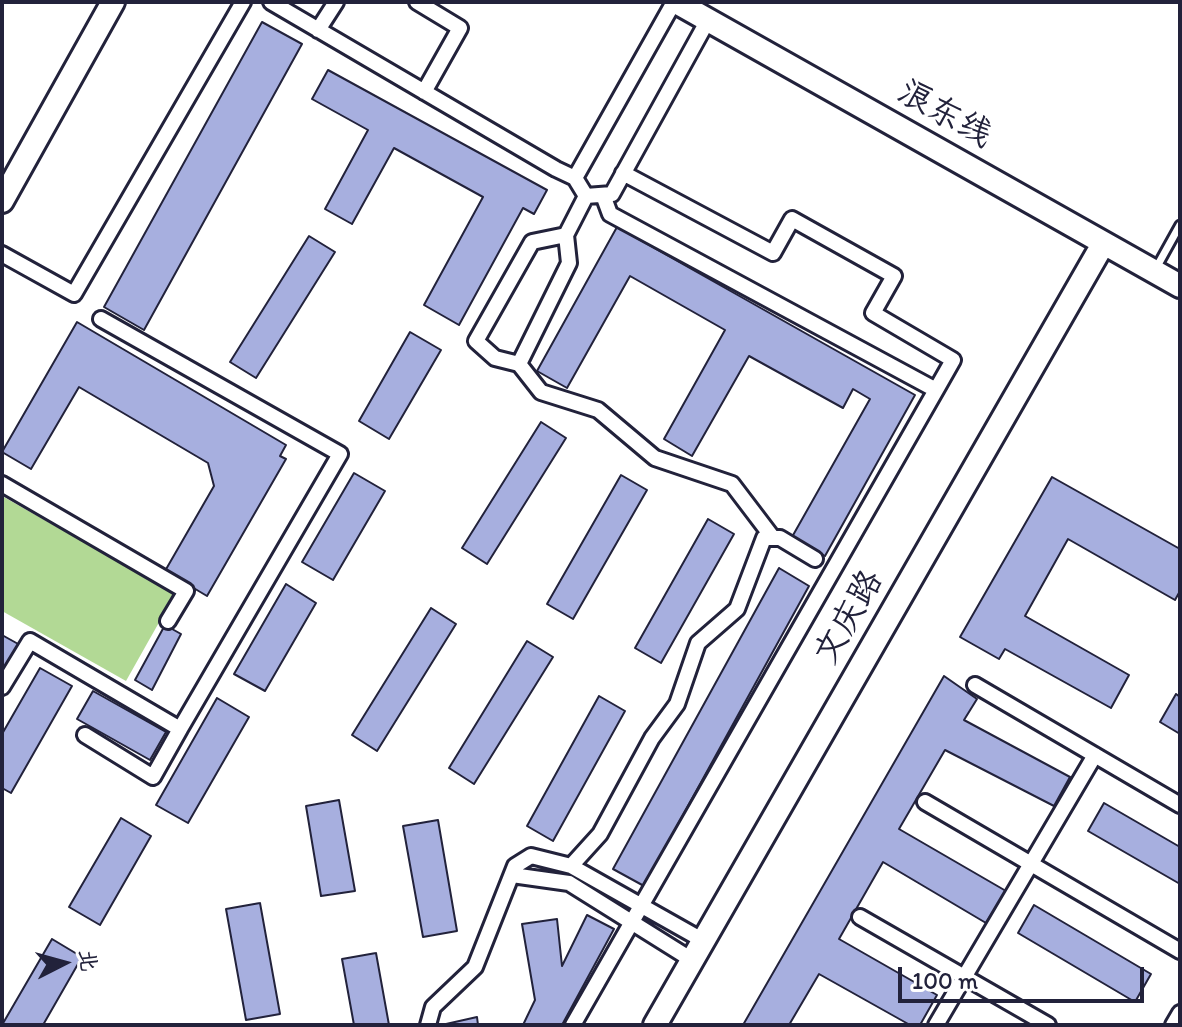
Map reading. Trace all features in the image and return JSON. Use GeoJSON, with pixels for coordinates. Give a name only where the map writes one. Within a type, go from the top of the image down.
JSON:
{"type":"FeatureCollection","features":[{"type":"Feature","properties":{"kind":"street"},"geometry":{"type":"LineString","coordinates":[[2,201],[113,2]]}},
{"type":"Feature","properties":{"kind":"street"},"geometry":{"type":"LineString","coordinates":[[2,254],[74,294],[243,2]]}},
{"type":"Feature","properties":{"kind":"street"},"geometry":{"type":"LineString","coordinates":[[271,2],[575,178],[586,196]]}},
{"type":"Feature","properties":{"kind":"street"},"geometry":{"type":"LineString","coordinates":[[318,30],[336,2]]}},
{"type":"Feature","properties":{"kind":"street"},"geometry":{"type":"LineString","coordinates":[[417,2],[460,28],[424,92]]}},
{"type":"Feature","properties":{"kind":"street"},"geometry":{"type":"LineString","coordinates":[[575,178],[680,3]]}},
{"type":"Feature","properties":{"kind":"street","name":"浪东线"},"geometry":{"type":"LineString","coordinates":[[680,3],[1180,286]]}},
{"type":"Feature","properties":{"kind":"street"},"geometry":{"type":"LineString","coordinates":[[586,196],[612,194],[708,20]]}},
{"type":"Feature","properties":{"kind":"street"},"geometry":{"type":"LineString","coordinates":[[573,1025],[953,360],[873,313],[894,276],[792,219],[773,253],[623,173]]}},
{"type":"Feature","properties":{"kind":"street"},"geometry":{"type":"LineString","coordinates":[[603,195],[610,214],[936,390]]}},
{"type":"Feature","properties":{"kind":"street"},"geometry":{"type":"LineString","coordinates":[[519,364],[569,263],[566,235],[586,196]]}},
{"type":"Feature","properties":{"kind":"street"},"geometry":{"type":"LineString","coordinates":[[566,235],[532,242],[476,341],[495,358],[519,364],[541,392],[598,410],[655,458],[732,484],[773,538]]}},
{"type":"Feature","properties":{"kind":"street","name":"文庆路"},"geometry":{"type":"LineString","coordinates":[[655,1025],[1103,244]]}},
{"type":"Feature","properties":{"kind":"street"},"geometry":{"type":"LineString","coordinates":[[85,735],[153,777],[340,454],[101,319]]}},
{"type":"Feature","properties":{"kind":"street"},"geometry":{"type":"LineString","coordinates":[[2,484],[186,591],[168,621]]}},
{"type":"Feature","properties":{"kind":"street"},"geometry":{"type":"LineString","coordinates":[[571,866],[600,834],[652,738],[677,704],[698,643],[737,609],[764,538],[780,538],[815,559]]}},
{"type":"Feature","properties":{"kind":"street"},"geometry":{"type":"LineString","coordinates":[[2,687],[30,641],[180,729]]}},
{"type":"Feature","properties":{"kind":"street"},"geometry":{"type":"LineString","coordinates":[[975,685],[1180,805]]}},
{"type":"Feature","properties":{"kind":"street"},"geometry":{"type":"LineString","coordinates":[[936,1025],[1095,755]]}},
{"type":"Feature","properties":{"kind":"street"},"geometry":{"type":"LineString","coordinates":[[925,802],[1180,951]]}},
{"type":"Feature","properties":{"kind":"street"},"geometry":{"type":"LineString","coordinates":[[428,1025],[433,1007],[475,967],[515,866],[531,856],[571,866],[640,906],[698,950]]}},
{"type":"Feature","properties":{"kind":"street"},"geometry":{"type":"LineString","coordinates":[[512,875],[569,883],[631,922],[698,950]]}},
{"type":"Feature","properties":{"kind":"street"},"geometry":{"type":"LineString","coordinates":[[860,917],[1048,1025]]}},
{"type":"Feature","properties":{"kind":"street"},"geometry":{"type":"LineString","coordinates":[[1173,1025],[1180,1013]]}},
{"type":"Feature","properties":{"kind":"lane"},"geometry":{"type":"LineString","coordinates":[[1154,272],[1180,225]]}},
{"type":"Feature","properties":{"kind":"green space"},"geometry":{"type":"Polygon","coordinates":[[[2,496],[175,594],[126,681],[2,611],[2,496]]]}},
{"type":"Feature","properties":{"kind":"building"},"geometry":{"type":"Polygon","coordinates":[[[262,22],[302,44],[144,330],[104,307],[262,22]]]}},
{"type":"Feature","properties":{"kind":"building"},"geometry":{"type":"Polygon","coordinates":[[[328,70],[547,190],[534,214],[523,208],[459,325],[424,305],[483,197],[394,148],[352,224],[325,209],[368,130],[312,99],[328,70]]]}},
{"type":"Feature","properties":{"kind":"building"},"geometry":{"type":"Polygon","coordinates":[[[617,227],[915,395],[825,556],[792,537],[870,399],[853,389],[843,408],[749,356],[692,456],[664,439],[725,330],[630,276],[567,388],[537,371],[617,227]]]}},
{"type":"Feature","properties":{"kind":"building"},"geometry":{"type":"Polygon","coordinates":[[[309,236],[335,252],[256,378],[230,362],[309,236]]]}},
{"type":"Feature","properties":{"kind":"building"},"geometry":{"type":"Polygon","coordinates":[[[77,322],[286,445],[280,456],[286,459],[207,596],[165,571],[214,486],[208,463],[79,387],[31,469],[2,452],[77,322]]]}},
{"type":"Feature","properties":{"kind":"building"},"geometry":{"type":"Polygon","coordinates":[[[410,332],[441,350],[389,439],[359,421],[410,332]]]}},
{"type":"Feature","properties":{"kind":"building"},"geometry":{"type":"Polygon","coordinates":[[[541,422],[566,438],[487,564],[462,548],[541,422]]]}},
{"type":"Feature","properties":{"kind":"building"},"geometry":{"type":"Polygon","coordinates":[[[354,473],[385,491],[333,580],[302,562],[354,473]]]}},
{"type":"Feature","properties":{"kind":"building"},"geometry":{"type":"Polygon","coordinates":[[[621,475],[647,490],[573,619],[547,604],[621,475]]]}},
{"type":"Feature","properties":{"kind":"building"},"geometry":{"type":"Polygon","coordinates":[[[1052,477],[1180,549],[1180,591],[1175,600],[1068,539],[1025,616],[1129,675],[1111,708],[1005,649],[999,659],[960,637],[1052,477]]]}},
{"type":"Feature","properties":{"kind":"building"},"geometry":{"type":"Polygon","coordinates":[[[708,519],[734,534],[661,663],[635,648],[708,519]]]}},
{"type":"Feature","properties":{"kind":"building"},"geometry":{"type":"Polygon","coordinates":[[[779,568],[809,586],[644,886],[613,869],[779,568]]]}},
{"type":"Feature","properties":{"kind":"building"},"geometry":{"type":"Polygon","coordinates":[[[286,584],[316,603],[265,691],[234,674],[286,584]]]}},
{"type":"Feature","properties":{"kind":"building"},"geometry":{"type":"Polygon","coordinates":[[[431,608],[456,624],[377,751],[352,735],[431,608]]]}},
{"type":"Feature","properties":{"kind":"building"},"geometry":{"type":"Polygon","coordinates":[[[165,625],[181,634],[152,690],[135,680],[165,625]]]}},
{"type":"Feature","properties":{"kind":"building"},"geometry":{"type":"Polygon","coordinates":[[[2,635],[20,645],[2,676],[2,635]]]}},
{"type":"Feature","properties":{"kind":"building"},"geometry":{"type":"Polygon","coordinates":[[[527,641],[553,657],[474,784],[449,768],[527,641]]]}},
{"type":"Feature","properties":{"kind":"building"},"geometry":{"type":"Polygon","coordinates":[[[40,668],[72,686],[11,793],[2,788],[2,734],[40,668]]]}},
{"type":"Feature","properties":{"kind":"building"},"geometry":{"type":"Polygon","coordinates":[[[944,676],[977,699],[964,720],[1070,777],[1054,806],[945,750],[899,829],[1006,891],[986,923],[883,862],[839,939],[937,995],[920,1025],[910,1025],[819,974],[789,1025],[743,1025],[944,676]]]}},
{"type":"Feature","properties":{"kind":"building"},"geometry":{"type":"Polygon","coordinates":[[[93,691],[166,732],[150,760],[77,719],[93,691]]]}},
{"type":"Feature","properties":{"kind":"building"},"geometry":{"type":"Polygon","coordinates":[[[1176,694],[1180,697],[1180,734],[1160,722],[1176,694]]]}},
{"type":"Feature","properties":{"kind":"building"},"geometry":{"type":"Polygon","coordinates":[[[599,696],[625,711],[553,841],[527,826],[599,696]]]}},
{"type":"Feature","properties":{"kind":"building"},"geometry":{"type":"Polygon","coordinates":[[[217,698],[249,717],[188,823],[156,805],[217,698]]]}},
{"type":"Feature","properties":{"kind":"building"},"geometry":{"type":"Polygon","coordinates":[[[339,800],[355,891],[321,896],[306,806],[339,800]]]}},
{"type":"Feature","properties":{"kind":"building"},"geometry":{"type":"Polygon","coordinates":[[[1104,803],[1180,847],[1180,884],[1088,831],[1104,803]]]}},
{"type":"Feature","properties":{"kind":"building"},"geometry":{"type":"Polygon","coordinates":[[[121,818],[151,836],[100,925],[69,907],[121,818]]]}},
{"type":"Feature","properties":{"kind":"building"},"geometry":{"type":"Polygon","coordinates":[[[438,820],[457,931],[423,937],[403,826],[438,820]]]}},
{"type":"Feature","properties":{"kind":"building"},"geometry":{"type":"Polygon","coordinates":[[[260,903],[280,1014],[246,1020],[226,909],[260,903]]]}},
{"type":"Feature","properties":{"kind":"building"},"geometry":{"type":"Polygon","coordinates":[[[1034,905],[1151,974],[1135,1002],[1018,933],[1034,905]]]}},
{"type":"Feature","properties":{"kind":"building"},"geometry":{"type":"Polygon","coordinates":[[[587,915],[614,929],[562,1025],[523,1025],[535,1000],[522,924],[557,919],[562,966],[587,915]]]}},
{"type":"Feature","properties":{"kind":"building"},"geometry":{"type":"Polygon","coordinates":[[[52,939],[82,957],[43,1025],[2,1025],[52,939]]]}},
{"type":"Feature","properties":{"kind":"building"},"geometry":{"type":"Polygon","coordinates":[[[376,953],[389,1025],[354,1025],[342,959],[376,953]]]}},
{"type":"Feature","properties":{"kind":"building"},"geometry":{"type":"Polygon","coordinates":[[[477,1017],[478,1025],[446,1025],[446,1024],[477,1017]]]}}]}
